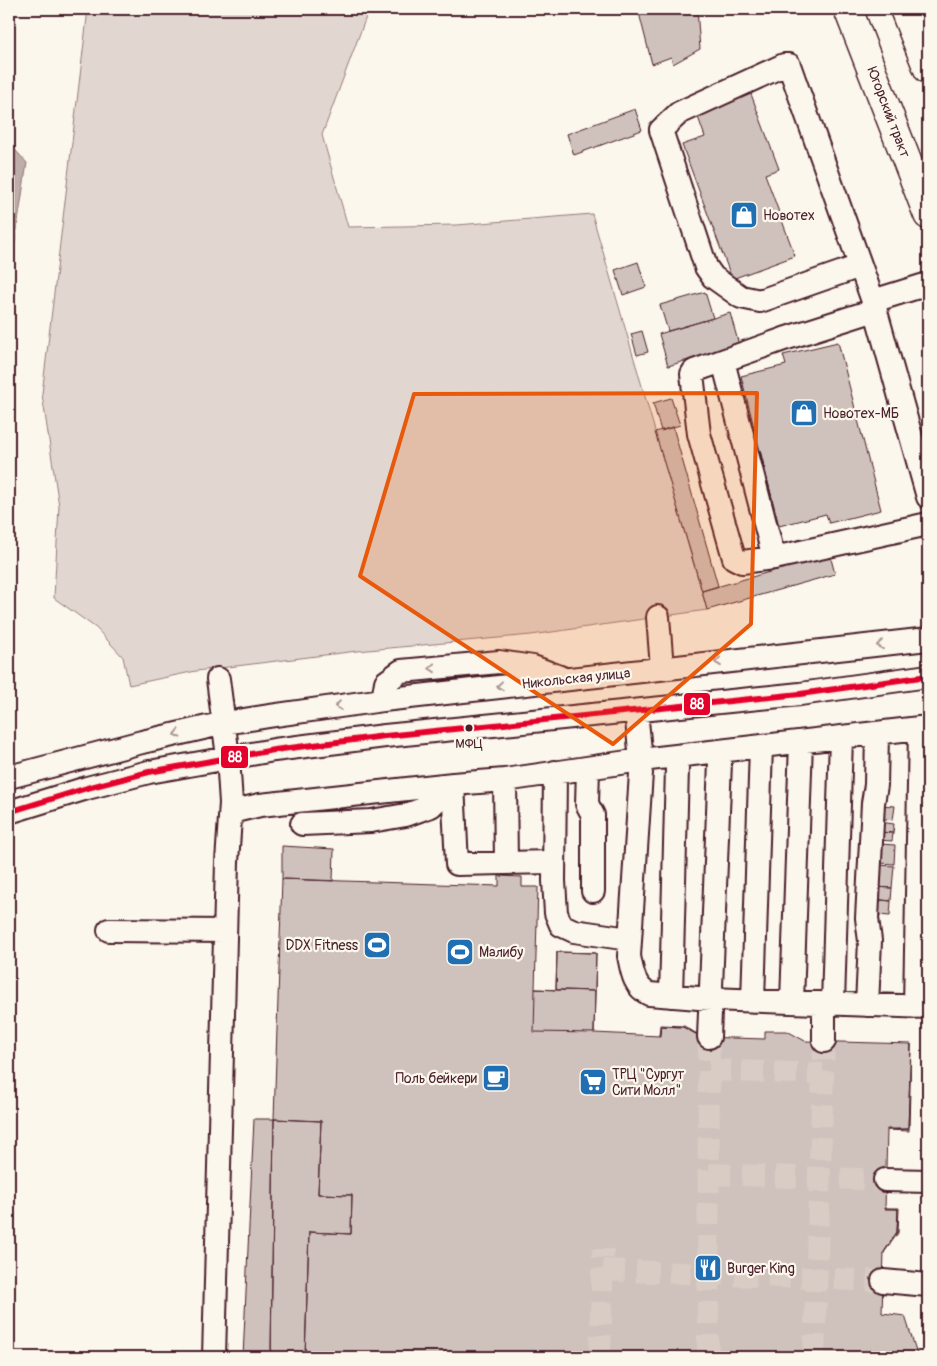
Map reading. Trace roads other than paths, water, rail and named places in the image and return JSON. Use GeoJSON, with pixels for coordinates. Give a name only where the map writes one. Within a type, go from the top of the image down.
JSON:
{"type":"FeatureCollection","features":[{"type":"Feature","properties":{"kind":"main road","name":"Югорский тракт"},"geometry":{"type":"LineString","coordinates":[[848,9],[928,215]]}},
{"type":"Feature","properties":{"kind":"main road"},"geometry":{"type":"LineString","coordinates":[[904,9],[928,69]]}},
{"type":"Feature","properties":{"kind":"street"},"geometry":{"type":"LineString","coordinates":[[860,266],[760,301],[741,297],[713,277],[706,267],[661,130],[679,113],[789,64],[874,305],[928,497]]}},
{"type":"Feature","properties":{"kind":"street"},"geometry":{"type":"LineString","coordinates":[[928,284],[784,339],[697,369],[692,374],[699,434],[734,558],[742,562],[774,558],[928,524]]}},
{"type":"Feature","properties":{"kind":"street"},"geometry":{"type":"LineString","coordinates":[[723,361],[774,558]]}},
{"type":"Feature","properties":{"kind":"street"},"geometry":{"type":"LineString","coordinates":[[658,617],[662,668]]}},
{"type":"Feature","properties":{"kind":"street","name":"Никольская улица"},"geometry":{"type":"LineString","coordinates":[[9,777],[142,742],[225,723],[383,700],[928,639]]}},
{"type":"Feature","properties":{"kind":"street"},"geometry":{"type":"LineString","coordinates":[[9,812],[131,776],[228,757],[385,736],[800,694],[928,676]]}},
{"type":"Feature","properties":{"kind":"street"},"geometry":{"type":"LineString","coordinates":[[214,1357],[227,862],[231,812],[225,723],[218,679]]}},
{"type":"Feature","properties":{"kind":"street"},"geometry":{"type":"LineString","coordinates":[[231,812],[260,805],[505,780],[588,768],[641,767],[761,746],[924,728],[922,1007],[711,999],[650,994],[643,991],[634,978],[629,956],[641,767],[636,711]]}},
{"type":"Feature","properties":{"kind":"street"},"geometry":{"type":"LineString","coordinates":[[867,1005],[870,941],[867,918],[873,803],[876,785],[877,733]]}},
{"type":"Feature","properties":{"kind":"street"},"geometry":{"type":"LineString","coordinates":[[824,1041],[828,1004],[841,737]]}},
{"type":"Feature","properties":{"kind":"street"},"geometry":{"type":"LineString","coordinates":[[792,1002],[801,742]]}},
{"type":"Feature","properties":{"kind":"street"},"geometry":{"type":"LineString","coordinates":[[752,1001],[761,746]]}},
{"type":"Feature","properties":{"kind":"street"},"geometry":{"type":"LineString","coordinates":[[709,1038],[720,762]]}},
{"type":"Feature","properties":{"kind":"street"},"geometry":{"type":"LineString","coordinates":[[588,768],[587,804],[593,815],[592,891]]}},
{"type":"Feature","properties":{"kind":"street"},"geometry":{"type":"LineString","coordinates":[[671,996],[677,768]]}},
{"type":"Feature","properties":{"kind":"street"},"geometry":{"type":"LineString","coordinates":[[555,772],[554,862],[556,913],[561,925],[574,931],[629,939]]}},
{"type":"Feature","properties":{"kind":"street"},"geometry":{"type":"LineString","coordinates":[[505,780],[506,863]]}},
{"type":"Feature","properties":{"kind":"street"},"geometry":{"type":"LineString","coordinates":[[302,824],[371,821],[406,814],[430,806],[453,784]]}},
{"type":"Feature","properties":{"kind":"street"},"geometry":{"type":"LineString","coordinates":[[453,784],[457,864],[554,862]]}},
{"type":"Feature","properties":{"kind":"street"},"geometry":{"type":"LineString","coordinates":[[109,930],[225,931]]}},
{"type":"Feature","properties":{"kind":"street"},"geometry":{"type":"LineString","coordinates":[[886,1180],[928,1180]]}},
{"type":"Feature","properties":{"kind":"street"},"geometry":{"type":"LineString","coordinates":[[882,1281],[928,1285]]}},
{"type":"Feature","properties":{"kind":"tunnel"},"geometry":{"type":"LineString","coordinates":[[708,1357],[709,1037]]}},
{"type":"Feature","properties":{"kind":"tunnel"},"geometry":{"type":"LineString","coordinates":[[814,1357],[824,1041]]}},
{"type":"Feature","properties":{"kind":"tunnel"},"geometry":{"type":"LineString","coordinates":[[709,1070],[823,1074]]}},
{"type":"Feature","properties":{"kind":"tunnel"},"geometry":{"type":"LineString","coordinates":[[709,1174],[885,1180]]}},
{"type":"Feature","properties":{"kind":"tunnel"},"geometry":{"type":"LineString","coordinates":[[600,1357],[603,1249]]}},
{"type":"Feature","properties":{"kind":"tunnel"},"geometry":{"type":"LineString","coordinates":[[603,1270],[883,1281]]}},
{"type":"Feature","properties":{"kind":"place","name":"Новотех"},"geometry":{"type":"Point","coordinates":[744,215]}},
{"type":"Feature","properties":{"kind":"place","name":"Новотех-МБ"},"geometry":{"type":"Point","coordinates":[804,413]}},
{"type":"Feature","properties":{"kind":"place","name":"МФЦ"},"geometry":{"type":"Point","coordinates":[469,728]}},
{"type":"Feature","properties":{"kind":"place","name":"DDX Fitness"},"geometry":{"type":"Point","coordinates":[377,945]}},
{"type":"Feature","properties":{"kind":"place","name":"Малибу"},"geometry":{"type":"Point","coordinates":[460,952]}},
{"type":"Feature","properties":{"kind":"place","name":"Поль бейкери"},"geometry":{"type":"Point","coordinates":[496,1078]}},
{"type":"Feature","properties":{"kind":"place","name":"ТРЦ \"Сургут Сити Молл\""},"geometry":{"type":"Point","coordinates":[593,1082]}},
{"type":"Feature","properties":{"kind":"place","name":"Burger King"},"geometry":{"type":"Point","coordinates":[708,1268]}}]}
